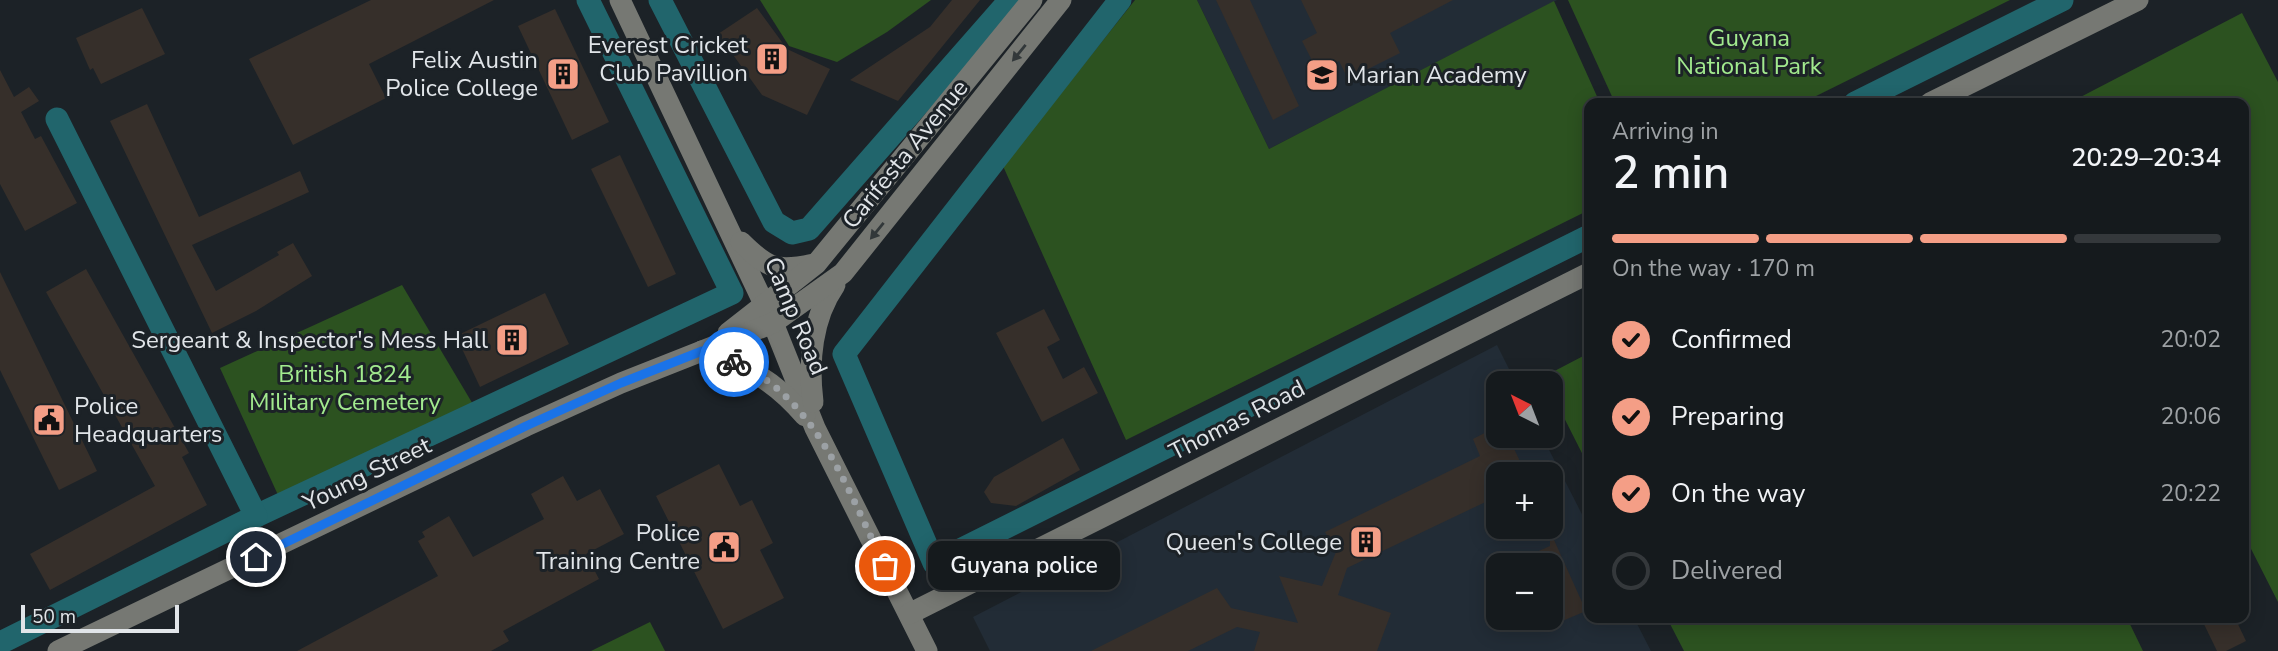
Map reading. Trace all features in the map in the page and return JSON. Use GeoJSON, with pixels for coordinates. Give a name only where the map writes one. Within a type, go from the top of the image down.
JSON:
{"type":"FeatureCollection","features":[{"type":"Feature","properties":{"kind":"main road","name":"Camp Road"},"geometry":{"type":"LineString","coordinates":[[620,0],[732,234],[816,428],[927,651]]}},
{"type":"Feature","properties":{"kind":"main road","name":"Carifesta Avenue"},"geometry":{"type":"LineString","coordinates":[[769,315],[816,264],[1032,0]]}},
{"type":"Feature","properties":{"kind":"main road","name":"Carifesta Avenue"},"geometry":{"type":"LineString","coordinates":[[769,315],[843,273],[1061,0]]}},
{"type":"Feature","properties":{"kind":"main road"},"geometry":{"type":"LineString","coordinates":[[1940,98],[2138,0]]}},
{"type":"Feature","properties":{"kind":"main road"},"geometry":{"type":"LineString","coordinates":[[732,234],[756,257],[777,269],[816,264]]}},
{"type":"Feature","properties":{"kind":"main road"},"geometry":{"type":"LineString","coordinates":[[816,428],[810,377],[815,331],[822,303],[843,273]]}},
{"type":"Feature","properties":{"kind":"main road","name":"Thomas Road"},"geometry":{"type":"LineString","coordinates":[[909,614],[1584,276]]}},
{"type":"Feature","properties":{"kind":"main road","name":"Young Street"},"geometry":{"type":"LineString","coordinates":[[58,651],[526,426],[621,383],[702,351],[769,315]]}},
{"type":"Feature","properties":{"kind":"main road"},"geometry":{"type":"LineString","coordinates":[[702,351],[755,371],[787,395],[816,428]]}},
{"type":"Feature","properties":{"kind":"shaded area","name":"Marian Academy"},"geometry":{"type":"Polygon","coordinates":[[[1197,0],[1557,0],[1269,149],[1197,0]]]}},
{"type":"Feature","properties":{"kind":"shaded area"},"geometry":{"type":"Polygon","coordinates":[[[1497,345],[1510,371],[1486,371],[1486,448],[1548,448],[1555,462],[1486,462],[1486,539],[1563,539],[1563,477],[1584,518],[1584,623],[1637,623],[1651,651],[990,651],[973,617],[1497,345]]]}},
{"type":"Feature","properties":{"kind":"green space"},"geometry":{"type":"Polygon","coordinates":[[[760,0],[931,0],[887,32],[837,62],[789,46],[760,0]]]}},
{"type":"Feature","properties":{"kind":"green space"},"geometry":{"type":"Polygon","coordinates":[[[1135,0],[1197,0],[1269,149],[1554,1],[1598,98],[1584,98],[1584,212],[1126,440],[1003,166],[1135,0]]]}},
{"type":"Feature","properties":{"kind":"green space","name":"Guyana National Park"},"geometry":{"type":"Polygon","coordinates":[[[1568,0],[2010,0],[1812,98],[1613,98],[1568,0]]]}},
{"type":"Feature","properties":{"kind":"green space"},"geometry":{"type":"Polygon","coordinates":[[[2242,13],[2278,82],[2278,602],[2249,545],[2249,98],[2079,98],[2242,13]]]}},
{"type":"Feature","properties":{"kind":"green space","name":"British 1824 Military Cemetery"},"geometry":{"type":"Polygon","coordinates":[[[402,285],[474,406],[278,495],[220,368],[402,285]]]}},
{"type":"Feature","properties":{"kind":"green space"},"geometry":{"type":"Polygon","coordinates":[[[1584,356],[1584,457],[1563,416],[1563,371],[1554,371],[1584,356]]]}},
{"type":"Feature","properties":{"kind":"green space"},"geometry":{"type":"Polygon","coordinates":[[[650,622],[665,651],[591,651],[650,622]]]}},
{"type":"Feature","properties":{"kind":"green space"},"geometry":{"type":"Polygon","coordinates":[[[1670,623],[2129,623],[2143,651],[1684,651],[1670,623]]]}},
{"type":"Feature","properties":{"kind":"building"},"geometry":{"type":"Polygon","coordinates":[[[371,0],[494,0],[369,64],[386,98],[293,145],[249,59],[371,0]]]}},
{"type":"Feature","properties":{"kind":"building"},"geometry":{"type":"Polygon","coordinates":[[[952,0],[980,0],[898,101],[850,80],[930,27],[952,0]]]}},
{"type":"Feature","properties":{"kind":"building"},"geometry":{"type":"Polygon","coordinates":[[[1216,0],[1250,0],[1299,106],[1273,120],[1216,0]]]}},
{"type":"Feature","properties":{"kind":"building"},"geometry":{"type":"Polygon","coordinates":[[[1301,0],[1453,0],[1390,33],[1400,53],[1348,79],[1339,61],[1318,72],[1302,41],[1317,33],[1301,0]]]}},
{"type":"Feature","properties":{"kind":"building"},"geometry":{"type":"Polygon","coordinates":[[[142,8],[165,54],[101,84],[93,68],[90,70],[76,38],[142,8]]]}},
{"type":"Feature","properties":{"kind":"building","name":"Everest Cricket Club Pavillion"},"geometry":{"type":"Polygon","coordinates":[[[757,8],[787,49],[830,69],[807,115],[762,95],[718,34],[757,8]]]}},
{"type":"Feature","properties":{"kind":"building","name":"Felix Austin Police College"},"geometry":{"type":"Polygon","coordinates":[[[555,9],[609,122],[572,140],[518,26],[555,9]]]}},
{"type":"Feature","properties":{"kind":"building"},"geometry":{"type":"Polygon","coordinates":[[[0,70],[14,97],[29,87],[39,101],[21,112],[35,139],[41,136],[77,203],[25,231],[0,184],[0,70]]]}},
{"type":"Feature","properties":{"kind":"building"},"geometry":{"type":"Polygon","coordinates":[[[147,104],[199,217],[300,171],[309,192],[192,245],[216,291],[279,255],[277,252],[293,243],[312,276],[256,311],[212,333],[110,121],[147,104]]]}},
{"type":"Feature","properties":{"kind":"building"},"geometry":{"type":"Polygon","coordinates":[[[620,155],[676,274],[648,287],[591,169],[620,155]]]}},
{"type":"Feature","properties":{"kind":"building"},"geometry":{"type":"Polygon","coordinates":[[[86,269],[189,453],[182,457],[207,505],[50,590],[30,554],[155,486],[46,292],[86,269]]]}},
{"type":"Feature","properties":{"kind":"building","name":"Police Headquarters"},"geometry":{"type":"Polygon","coordinates":[[[0,272],[97,471],[59,490],[0,370],[0,272]]]}},
{"type":"Feature","properties":{"kind":"building","name":"Sergeant & Inspector's Mess Hall"},"geometry":{"type":"Polygon","coordinates":[[[545,293],[569,344],[480,387],[456,336],[545,293]]]}},
{"type":"Feature","properties":{"kind":"building"},"geometry":{"type":"Polygon","coordinates":[[[1044,309],[1060,340],[1047,347],[1063,379],[1084,367],[1098,393],[1042,422],[996,333],[1044,309]]]}},
{"type":"Feature","properties":{"kind":"building","name":"Queen's College"},"geometry":{"type":"Polygon","coordinates":[[[1486,432],[1486,448],[1514,448],[1520,462],[1486,462],[1486,502],[1347,568],[1338,595],[1391,613],[1377,651],[1254,651],[1260,632],[1237,627],[1188,651],[1091,651],[1217,588],[1231,608],[1298,623],[1279,576],[1322,586],[1336,552],[1325,532],[1480,456],[1473,439],[1486,432]]]}},
{"type":"Feature","properties":{"kind":"building"},"geometry":{"type":"Polygon","coordinates":[[[1063,438],[1080,470],[1016,506],[991,503],[984,492],[994,477],[1063,438]]]}},
{"type":"Feature","properties":{"kind":"building","name":"Police Training Centre"},"geometry":{"type":"Polygon","coordinates":[[[719,464],[740,506],[752,500],[773,543],[760,550],[784,598],[723,629],[656,496],[719,464]]]}},
{"type":"Feature","properties":{"kind":"building"},"geometry":{"type":"Polygon","coordinates":[[[563,476],[577,501],[600,489],[624,534],[586,554],[599,579],[503,631],[509,641],[491,651],[297,651],[438,576],[418,541],[425,537],[422,532],[449,516],[473,557],[544,519],[531,494],[563,476]]]}},
{"type":"Feature","properties":{"kind":"building"},"geometry":{"type":"Polygon","coordinates":[[[1550,539],[1554,539],[1560,553],[1534,553],[1550,546],[1550,539]]]}},
{"type":"Feature","properties":{"kind":"building"},"geometry":{"type":"Polygon","coordinates":[[[1563,560],[1584,607],[1584,612],[1563,621],[1563,560]]]}},
{"type":"Feature","properties":{"kind":"building"},"geometry":{"type":"Polygon","coordinates":[[[2203,623],[2237,623],[2246,641],[2226,651],[2217,651],[2203,623]]]}},
{"type":"Feature","properties":{"kind":"waterway"},"geometry":{"type":"LineString","coordinates":[[256,516],[732,293],[588,0]]}},
{"type":"Feature","properties":{"kind":"waterway"},"geometry":{"type":"LineString","coordinates":[[660,0],[774,222],[792,233],[809,229],[1010,0]]}},
{"type":"Feature","properties":{"kind":"waterway"},"geometry":{"type":"LineString","coordinates":[[1120,0],[844,354],[934,563],[1584,238]]}},
{"type":"Feature","properties":{"kind":"waterway"},"geometry":{"type":"LineString","coordinates":[[1865,98],[2062,0]]}},
{"type":"Feature","properties":{"kind":"waterway"},"geometry":{"type":"LineString","coordinates":[[0,643],[256,516],[57,119]]}},
{"type":"Feature","properties":{"kind":"way so far"},"geometry":{"type":"LineString","coordinates":[[734,362],[755,371],[787,395],[816,428],[885,566]]}},
{"type":"Feature","properties":{"kind":"place","name":"Everest Cricket Club Pavillion"},"geometry":{"type":"Point","coordinates":[772,59]}},
{"type":"Feature","properties":{"kind":"place","name":"Felix Austin Police College"},"geometry":{"type":"Point","coordinates":[563,74]}},
{"type":"Feature","properties":{"kind":"place","name":"Marian Academy"},"geometry":{"type":"Point","coordinates":[1322,75]}},
{"type":"Feature","properties":{"kind":"place","name":"Sergeant & Inspector's Mess Hall"},"geometry":{"type":"Point","coordinates":[512,340]}},
{"type":"Feature","properties":{"kind":"place","name":"Police Headquarters"},"geometry":{"type":"Point","coordinates":[49,420]}},
{"type":"Feature","properties":{"kind":"place","name":"Queen's College"},"geometry":{"type":"Point","coordinates":[1366,542]}},
{"type":"Feature","properties":{"kind":"place","name":"Police Training Centre"},"geometry":{"type":"Point","coordinates":[724,547]}},
{"type":"Feature","properties":{"kind":"place","name":"Guyana police"},"geometry":{"type":"Point","coordinates":[885,566]}},
{"type":"Feature","properties":{"kind":"route"},"geometry":{"type":"LineString","coordinates":[[256,557],[621,383],[702,351],[734,362]]}}]}
